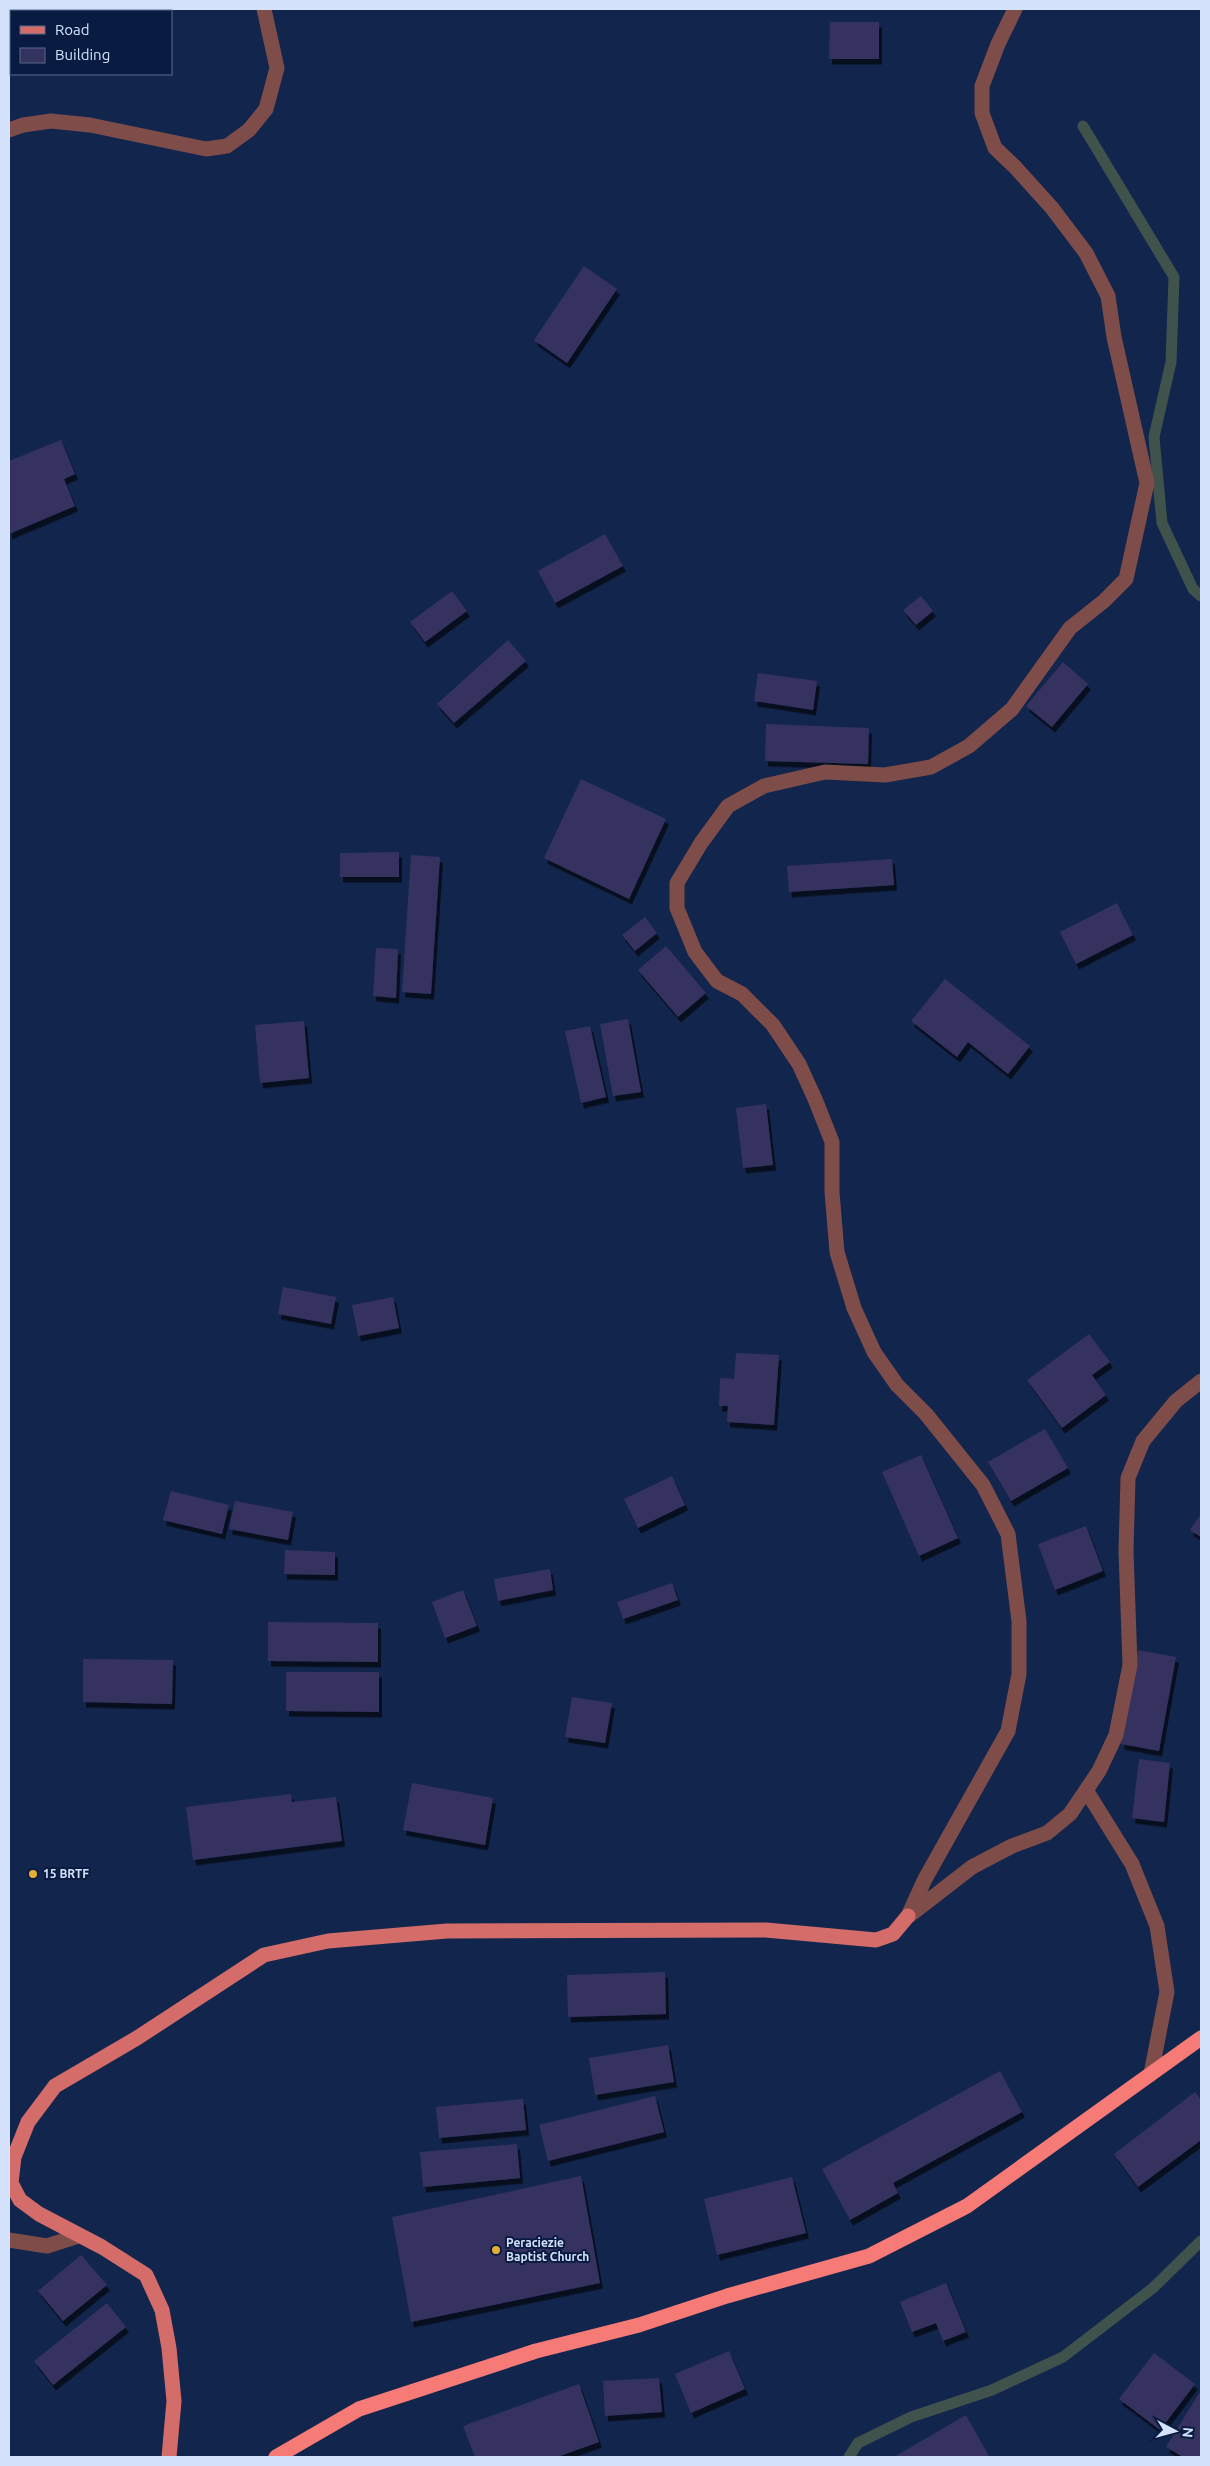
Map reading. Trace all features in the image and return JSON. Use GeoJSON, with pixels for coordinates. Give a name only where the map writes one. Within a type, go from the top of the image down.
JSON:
{"type":"FeatureCollection","features":[{"type":"Feature","properties":{"kind":"highway"},"geometry":{"type":"LineString","coordinates":[[276,2457],[359,2409],[536,2351],[639,2325],[728,2296],[869,2256],[967,2206],[1201,2038]]}},
{"type":"Feature","properties":{"kind":"main road"},"geometry":{"type":"LineString","coordinates":[[169,2457],[174,2401],[169,2348],[162,2310],[146,2274],[102,2247],[39,2214],[20,2200],[11,2183],[14,2157],[28,2122],[55,2086],[137,2038],[264,1956],[328,1941],[447,1931],[766,1930],[876,1940],[893,1934],[908,1916]]}},
{"type":"Feature","properties":{"kind":"street"},"geometry":{"type":"LineString","coordinates":[[9,130],[24,125],[51,121],[90,125],[206,149],[227,146],[249,130],[266,109],[277,68],[264,9]]}},
{"type":"Feature","properties":{"kind":"street"},"geometry":{"type":"LineString","coordinates":[[908,1916],[925,1879],[1008,1731],[1019,1674],[1019,1621],[1008,1534],[983,1485],[926,1414],[897,1385],[874,1352],[854,1308],[837,1252],[832,1192],[832,1142],[815,1099],[799,1064],[773,1025],[742,994],[717,981],[695,952],[677,908],[677,883],[701,842],[728,806],[764,786],[825,772],[885,774],[931,767],[969,746],[1012,709],[1070,628],[1104,601],[1126,580],[1147,483],[1114,337],[1108,296],[1086,253],[1052,208],[995,148],[982,114],[982,86],[998,44],[1016,9]]}},
{"type":"Feature","properties":{"kind":"street"},"geometry":{"type":"LineString","coordinates":[[908,1916],[972,1867],[1012,1846],[1047,1833],[1070,1814],[1099,1771],[1116,1735],[1130,1665],[1126,1551],[1128,1478],[1142,1441],[1176,1401],[1201,1381]]}},
{"type":"Feature","properties":{"kind":"street"},"geometry":{"type":"LineString","coordinates":[[1086,1790],[1132,1864],[1157,1926],[1167,1992],[1151,2074]]}},
{"type":"Feature","properties":{"kind":"street"},"geometry":{"type":"LineString","coordinates":[[9,2240],[47,2246],[78,2236]]}},
{"type":"Feature","properties":{"kind":"building"},"geometry":{"type":"Polygon","coordinates":[[[830,22],[879,22],[879,59],[829,59],[830,22]]]}},
{"type":"Feature","properties":{"kind":"building"},"geometry":{"type":"Polygon","coordinates":[[[584,266],[617,289],[567,363],[534,340],[584,266]]]}},
{"type":"Feature","properties":{"kind":"building"},"geometry":{"type":"Polygon","coordinates":[[[61,440],[75,474],[64,479],[75,506],[9,534],[9,461],[61,440]]]}},
{"type":"Feature","properties":{"kind":"building"},"geometry":{"type":"Polygon","coordinates":[[[605,534],[623,566],[555,603],[538,571],[605,534]]]}},
{"type":"Feature","properties":{"kind":"building"},"geometry":{"type":"Polygon","coordinates":[[[452,591],[467,611],[425,642],[410,622],[452,591]]]}},
{"type":"Feature","properties":{"kind":"building"},"geometry":{"type":"Polygon","coordinates":[[[921,596],[933,611],[916,625],[903,610],[921,596]]]}},
{"type":"Feature","properties":{"kind":"building"},"geometry":{"type":"Polygon","coordinates":[[[508,640],[526,661],[454,723],[437,704],[508,640]]]}},
{"type":"Feature","properties":{"kind":"building"},"geometry":{"type":"Polygon","coordinates":[[[1063,662],[1088,684],[1052,727],[1026,706],[1063,662]]]}},
{"type":"Feature","properties":{"kind":"building"},"geometry":{"type":"Polygon","coordinates":[[[758,673],[817,681],[813,710],[754,701],[758,673]]]}},
{"type":"Feature","properties":{"kind":"building"},"geometry":{"type":"Polygon","coordinates":[[[766,724],[869,728],[868,764],[765,761],[766,724]]]}},
{"type":"Feature","properties":{"kind":"building"},"geometry":{"type":"Polygon","coordinates":[[[581,779],[666,819],[629,899],[544,858],[581,779]]]}},
{"type":"Feature","properties":{"kind":"building"},"geometry":{"type":"Polygon","coordinates":[[[399,852],[399,877],[340,877],[340,853],[399,852]]]}},
{"type":"Feature","properties":{"kind":"building"},"geometry":{"type":"Polygon","coordinates":[[[411,855],[440,857],[431,994],[402,992],[411,855]]]}},
{"type":"Feature","properties":{"kind":"building"},"geometry":{"type":"Polygon","coordinates":[[[892,859],[894,885],[789,892],[787,866],[892,859]]]}},
{"type":"Feature","properties":{"kind":"building"},"geometry":{"type":"Polygon","coordinates":[[[1117,903],[1133,935],[1076,964],[1060,932],[1117,903]]]}},
{"type":"Feature","properties":{"kind":"building"},"geometry":{"type":"Polygon","coordinates":[[[645,917],[657,933],[635,951],[622,935],[645,917]]]}},
{"type":"Feature","properties":{"kind":"building"},"geometry":{"type":"Polygon","coordinates":[[[666,946],[706,993],[678,1017],[638,970],[666,946]]]}},
{"type":"Feature","properties":{"kind":"building"},"geometry":{"type":"Polygon","coordinates":[[[376,948],[398,949],[396,998],[373,996],[376,948]]]}},
{"type":"Feature","properties":{"kind":"building"},"geometry":{"type":"Polygon","coordinates":[[[945,979],[1030,1046],[1008,1074],[968,1042],[957,1057],[911,1021],[945,979]]]}},
{"type":"Feature","properties":{"kind":"building"},"geometry":{"type":"Polygon","coordinates":[[[628,1019],[641,1092],[613,1096],[600,1024],[628,1019]]]}},
{"type":"Feature","properties":{"kind":"building"},"geometry":{"type":"Polygon","coordinates":[[[304,1021],[309,1078],[260,1083],[255,1025],[304,1021]]]}},
{"type":"Feature","properties":{"kind":"building"},"geometry":{"type":"Polygon","coordinates":[[[590,1026],[606,1097],[581,1103],[565,1031],[590,1026]]]}},
{"type":"Feature","properties":{"kind":"building"},"geometry":{"type":"Polygon","coordinates":[[[766,1104],[773,1165],[743,1168],[736,1108],[766,1104]]]}},
{"type":"Feature","properties":{"kind":"building"},"geometry":{"type":"Polygon","coordinates":[[[283,1287],[336,1297],[331,1324],[278,1314],[283,1287]]]}},
{"type":"Feature","properties":{"kind":"building"},"geometry":{"type":"Polygon","coordinates":[[[393,1297],[399,1328],[358,1336],[352,1305],[393,1297]]]}},
{"type":"Feature","properties":{"kind":"building"},"geometry":{"type":"Polygon","coordinates":[[[1089,1334],[1110,1362],[1092,1375],[1106,1395],[1062,1428],[1027,1380],[1089,1334]]]}},
{"type":"Feature","properties":{"kind":"building"},"geometry":{"type":"Polygon","coordinates":[[[736,1353],[779,1355],[774,1425],[727,1422],[728,1406],[719,1406],[720,1378],[734,1379],[736,1353]]]}},
{"type":"Feature","properties":{"kind":"building"},"geometry":{"type":"Polygon","coordinates":[[[1045,1429],[1068,1468],[1011,1501],[988,1462],[1045,1429]]]}},
{"type":"Feature","properties":{"kind":"building"},"geometry":{"type":"Polygon","coordinates":[[[921,1455],[958,1538],[919,1556],[882,1472],[921,1455]]]}},
{"type":"Feature","properties":{"kind":"building"},"geometry":{"type":"Polygon","coordinates":[[[672,1476],[685,1505],[638,1528],[624,1499],[672,1476]]]}},
{"type":"Feature","properties":{"kind":"building"},"geometry":{"type":"Polygon","coordinates":[[[171,1491],[229,1505],[222,1534],[163,1520],[171,1491]]]}},
{"type":"Feature","properties":{"kind":"building"},"geometry":{"type":"Polygon","coordinates":[[[235,1501],[293,1512],[288,1540],[229,1529],[235,1501]]]}},
{"type":"Feature","properties":{"kind":"building"},"geometry":{"type":"Polygon","coordinates":[[[1201,1514],[1201,1537],[1190,1530],[1201,1514]]]}},
{"type":"Feature","properties":{"kind":"building"},"geometry":{"type":"Polygon","coordinates":[[[1086,1526],[1103,1571],[1055,1590],[1038,1544],[1086,1526]]]}},
{"type":"Feature","properties":{"kind":"building"},"geometry":{"type":"Polygon","coordinates":[[[285,1550],[335,1552],[335,1575],[284,1574],[285,1550]]]}},
{"type":"Feature","properties":{"kind":"building"},"geometry":{"type":"Polygon","coordinates":[[[550,1569],[553,1590],[498,1601],[494,1579],[550,1569]]]}},
{"type":"Feature","properties":{"kind":"building"},"geometry":{"type":"Polygon","coordinates":[[[672,1583],[678,1600],[623,1619],[617,1602],[672,1583]]]}},
{"type":"Feature","properties":{"kind":"building"},"geometry":{"type":"Polygon","coordinates":[[[463,1590],[477,1626],[445,1638],[432,1602],[463,1590]]]}},
{"type":"Feature","properties":{"kind":"building"},"geometry":{"type":"Polygon","coordinates":[[[268,1622],[378,1623],[378,1662],[268,1661],[268,1622]]]}},
{"type":"Feature","properties":{"kind":"building"},"geometry":{"type":"Polygon","coordinates":[[[1138,1650],[1176,1657],[1159,1751],[1121,1744],[1138,1650]]]}},
{"type":"Feature","properties":{"kind":"building"},"geometry":{"type":"Polygon","coordinates":[[[83,1659],[173,1660],[172,1704],[83,1702],[83,1659]]]}},
{"type":"Feature","properties":{"kind":"building"},"geometry":{"type":"Polygon","coordinates":[[[286,1672],[379,1672],[379,1712],[286,1711],[286,1672]]]}},
{"type":"Feature","properties":{"kind":"building"},"geometry":{"type":"Polygon","coordinates":[[[572,1697],[612,1703],[605,1743],[565,1737],[572,1697]]]}},
{"type":"Feature","properties":{"kind":"building"},"geometry":{"type":"Polygon","coordinates":[[[1139,1759],[1170,1763],[1164,1822],[1132,1818],[1139,1759]]]}},
{"type":"Feature","properties":{"kind":"building"},"geometry":{"type":"Polygon","coordinates":[[[412,1783],[493,1798],[485,1845],[403,1830],[412,1783]]]}},
{"type":"Feature","properties":{"kind":"building"},"geometry":{"type":"Polygon","coordinates":[[[291,1794],[292,1802],[336,1797],[342,1841],[193,1860],[186,1807],[291,1794]]]}},
{"type":"Feature","properties":{"kind":"building"},"geometry":{"type":"Polygon","coordinates":[[[665,1972],[666,2014],[568,2017],[567,1975],[665,1972]]]}},
{"type":"Feature","properties":{"kind":"building"},"geometry":{"type":"Polygon","coordinates":[[[668,2045],[674,2082],[595,2095],[589,2058],[668,2045]]]}},
{"type":"Feature","properties":{"kind":"building"},"geometry":{"type":"Polygon","coordinates":[[[1000,2071],[1022,2112],[893,2183],[898,2193],[850,2220],[822,2169],[1000,2071]]]}},
{"type":"Feature","properties":{"kind":"building"},"geometry":{"type":"Polygon","coordinates":[[[1195,2092],[1201,2100],[1201,2140],[1138,2187],[1114,2154],[1195,2092]]]}},
{"type":"Feature","properties":{"kind":"building"},"geometry":{"type":"Polygon","coordinates":[[[655,2096],[664,2132],[548,2161],[539,2125],[655,2096]]]}},
{"type":"Feature","properties":{"kind":"building"},"geometry":{"type":"Polygon","coordinates":[[[523,2099],[526,2130],[439,2138],[436,2107],[523,2099]]]}},
{"type":"Feature","properties":{"kind":"building"},"geometry":{"type":"Polygon","coordinates":[[[517,2144],[520,2178],[423,2187],[420,2152],[517,2144]]]}},
{"type":"Feature","properties":{"kind":"building","name":"Peraciezie Baptist Church"},"geometry":{"type":"Polygon","coordinates":[[[581,2176],[600,2283],[411,2322],[392,2217],[581,2176]]]}},
{"type":"Feature","properties":{"kind":"building"},"geometry":{"type":"Polygon","coordinates":[[[792,2177],[806,2233],[717,2255],[704,2199],[792,2177]]]}},
{"type":"Feature","properties":{"kind":"building"},"geometry":{"type":"Polygon","coordinates":[[[81,2255],[107,2285],[63,2321],[38,2291],[81,2255]]]}},
{"type":"Feature","properties":{"kind":"building"},"geometry":{"type":"Polygon","coordinates":[[[946,2283],[966,2332],[943,2341],[936,2323],[912,2332],[900,2302],[946,2283]]]}},
{"type":"Feature","properties":{"kind":"building"},"geometry":{"type":"Polygon","coordinates":[[[107,2303],[126,2327],[53,2385],[34,2361],[107,2303]]]}},
{"type":"Feature","properties":{"kind":"building"},"geometry":{"type":"Polygon","coordinates":[[[729,2351],[745,2389],[691,2413],[675,2374],[729,2351]]]}},
{"type":"Feature","properties":{"kind":"building"},"geometry":{"type":"Polygon","coordinates":[[[1154,2353],[1195,2384],[1160,2430],[1119,2399],[1154,2353]]]}},
{"type":"Feature","properties":{"kind":"building"},"geometry":{"type":"Polygon","coordinates":[[[659,2378],[662,2412],[605,2416],[603,2381],[659,2378]]]}},
{"type":"Feature","properties":{"kind":"building"},"geometry":{"type":"Polygon","coordinates":[[[579,2384],[599,2442],[557,2457],[475,2457],[463,2426],[579,2384]]]}},
{"type":"Feature","properties":{"kind":"building"},"geometry":{"type":"Polygon","coordinates":[[[1201,2390],[1201,2456],[1183,2457],[1166,2447],[1201,2390]]]}},
{"type":"Feature","properties":{"kind":"building"},"geometry":{"type":"Polygon","coordinates":[[[966,2415],[989,2456],[894,2457],[966,2415]]]}},
{"type":"Feature","properties":{"kind":"waterway"},"geometry":{"type":"LineString","coordinates":[[1083,126],[1174,277],[1171,362],[1154,437],[1162,523],[1193,589],[1201,596]]}},
{"type":"Feature","properties":{"kind":"waterway"},"geometry":{"type":"LineString","coordinates":[[849,2457],[858,2443],[911,2417],[992,2390],[1063,2357],[1153,2288],[1201,2241]]}},
{"type":"Feature","properties":{"kind":"place","name":"15 BRTF"},"geometry":{"type":"Point","coordinates":[33,1874]}},
{"type":"Feature","properties":{"kind":"place","name":"Peraciezie Baptist Church"},"geometry":{"type":"Point","coordinates":[496,2250]}}]}
